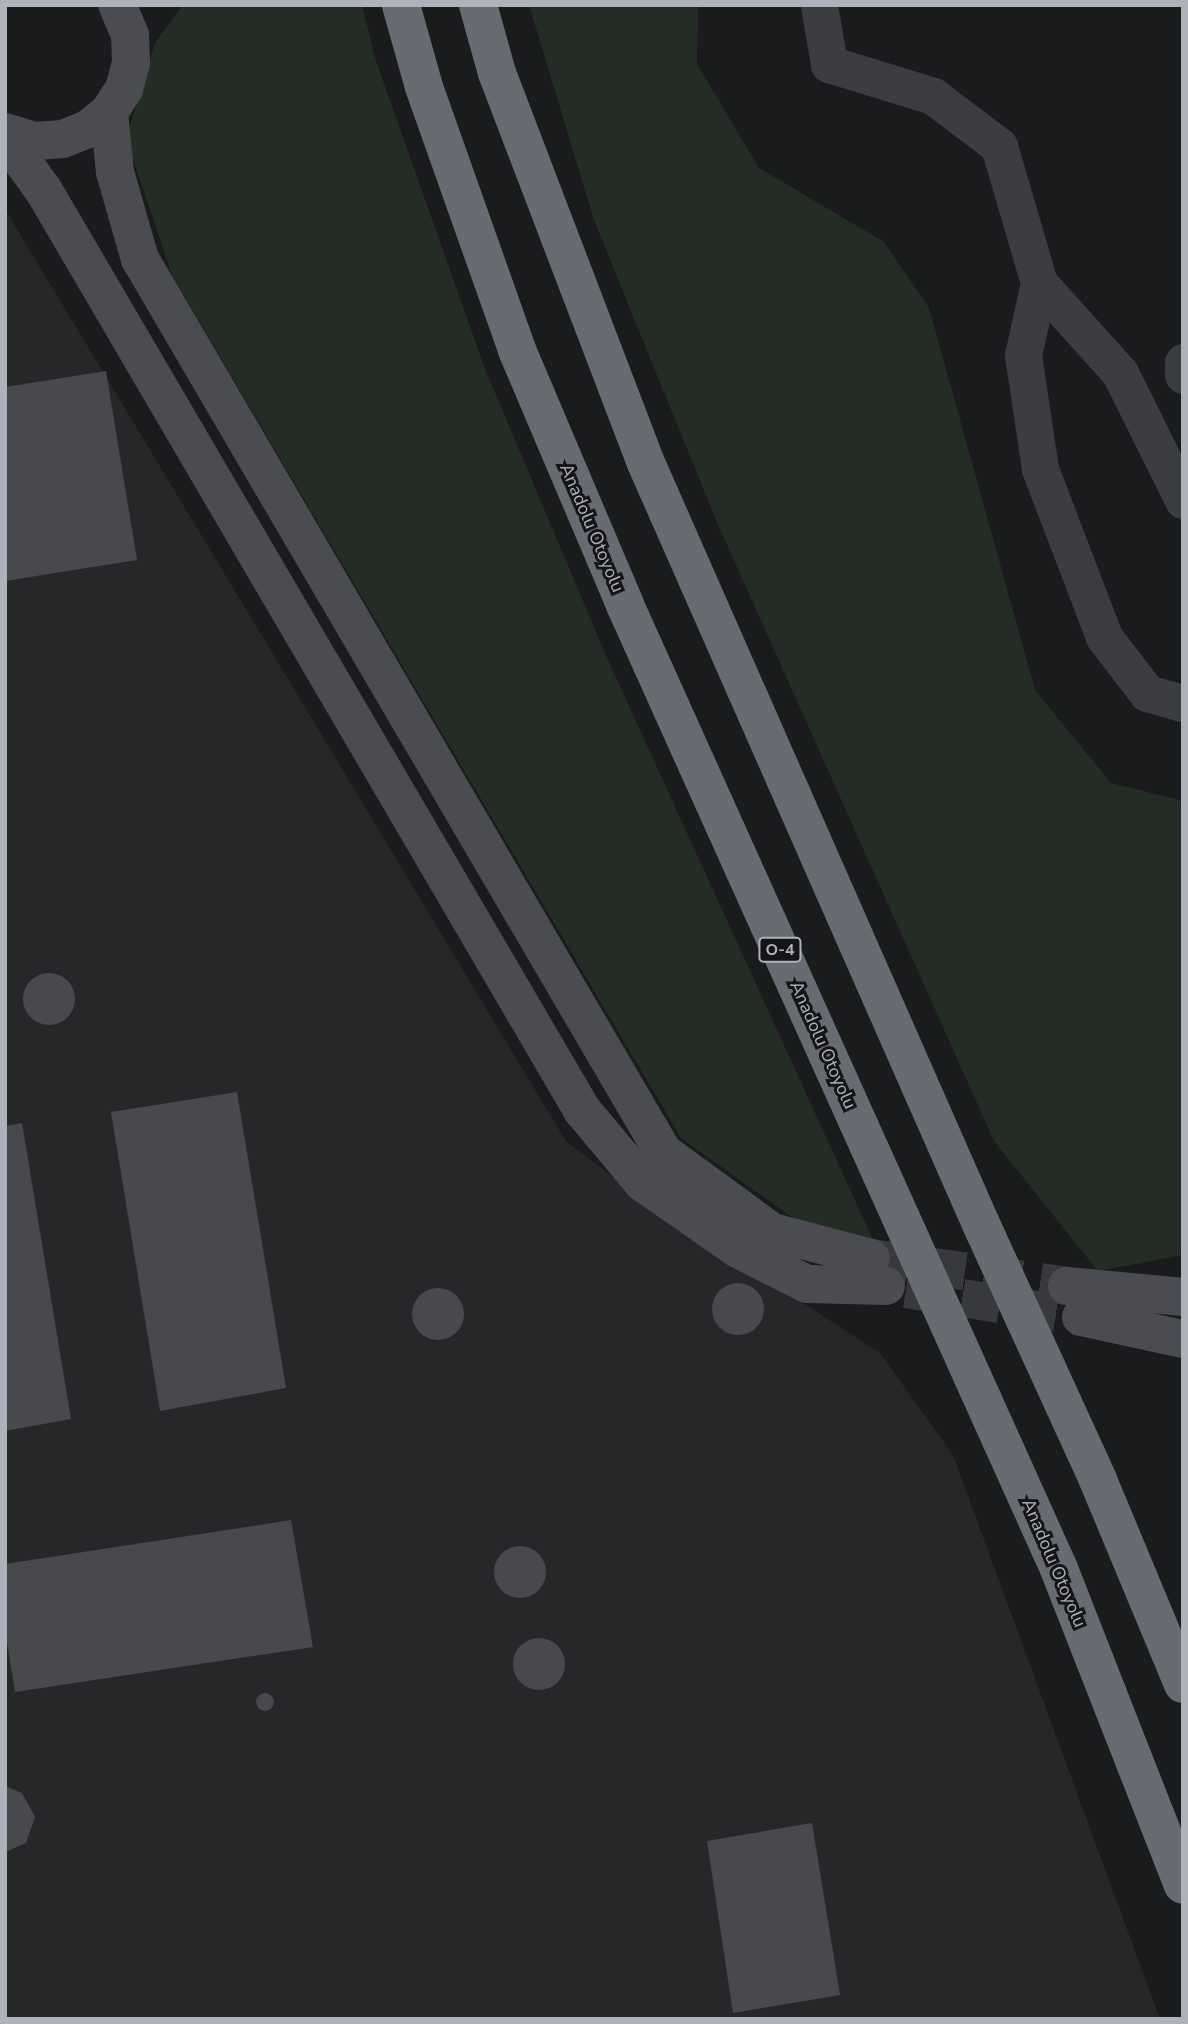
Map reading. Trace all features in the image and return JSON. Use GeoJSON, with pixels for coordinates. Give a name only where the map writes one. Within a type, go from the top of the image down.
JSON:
{"type":"FeatureCollection","features":[{"type":"Feature","properties":{"kind":"highway","name":"Anadolu Otoyolu"},"geometry":{"type":"LineString","coordinates":[[401,5],[424,87],[517,350],[625,604],[1059,1569],[1183,1885]]}},
{"type":"Feature","properties":{"kind":"highway"},"geometry":{"type":"LineString","coordinates":[[478,5],[506,99],[646,463],[981,1224],[1098,1480],[1183,1684]]}},
{"type":"Feature","properties":{"kind":"main road"},"geometry":{"type":"LineString","coordinates":[[5,131],[35,141],[63,139],[88,129],[109,112],[124,89],[131,63],[130,35],[117,5]]}},
{"type":"Feature","properties":{"kind":"main road"},"geometry":{"type":"LineString","coordinates":[[5,137],[44,191],[582,1110],[643,1183],[738,1249],[807,1284],[879,1272],[772,1232],[663,1152],[140,259],[115,172],[109,112]]}},
{"type":"Feature","properties":{"kind":"main road"},"geometry":{"type":"LineString","coordinates":[[1183,1297],[1074,1302],[1183,1339]]}},
{"type":"Feature","properties":{"kind":"street"},"geometry":{"type":"LineString","coordinates":[[819,5],[830,64],[933,96],[999,146],[1039,283],[1120,373],[1180,484]]}},
{"type":"Feature","properties":{"kind":"street"},"geometry":{"type":"LineString","coordinates":[[1039,283],[1023,355],[1040,469],[1104,637],[1147,693],[1183,703]]}},
{"type":"Feature","properties":{"kind":"street"},"geometry":{"type":"LineString","coordinates":[[1183,362],[1183,374]]}},
{"type":"Feature","properties":{"kind":"shaded area"},"geometry":{"type":"Polygon","coordinates":[[[183,5],[362,5],[376,61],[485,369],[607,658],[874,1242],[796,1220],[681,1138],[173,277],[126,139],[155,43],[183,5]]]}},
{"type":"Feature","properties":{"kind":"shaded area"},"geometry":{"type":"Polygon","coordinates":[[[529,5],[698,5],[697,64],[759,168],[884,242],[929,308],[1035,690],[1111,783],[1183,801],[1183,1255],[1098,1271],[994,1141],[716,520],[594,220],[529,5]]]}},
{"type":"Feature","properties":{"kind":"shaded area"},"geometry":{"type":"Polygon","coordinates":[[[5,209],[566,1141],[710,1251],[786,1292],[880,1353],[953,1455],[1160,2019],[5,2019],[5,209]]]}},
{"type":"Feature","properties":{"kind":"building"},"geometry":{"type":"Polygon","coordinates":[[[106,371],[137,560],[5,581],[5,387],[106,371]]]}},
{"type":"Feature","properties":{"kind":"building"},"geometry":{"type":"Polygon","coordinates":[[[49,973],[68,980],[75,999],[68,1018],[49,1025],[30,1018],[23,999],[30,980],[49,973]]]}},
{"type":"Feature","properties":{"kind":"building"},"geometry":{"type":"Polygon","coordinates":[[[237,1092],[286,1388],[160,1411],[111,1112],[237,1092]]]}},
{"type":"Feature","properties":{"kind":"building"},"geometry":{"type":"Polygon","coordinates":[[[22,1123],[71,1419],[5,1431],[5,1126],[22,1123]]]}},
{"type":"Feature","properties":{"kind":"building"},"geometry":{"type":"Polygon","coordinates":[[[738,1283],[748,1285],[756,1291],[762,1299],[762,1319],[756,1327],[748,1333],[738,1335],[728,1333],[720,1327],[714,1319],[712,1309],[714,1299],[720,1291],[728,1285],[738,1283]]]}},
{"type":"Feature","properties":{"kind":"building"},"geometry":{"type":"Polygon","coordinates":[[[438,1288],[457,1295],[464,1314],[457,1333],[438,1340],[419,1333],[412,1314],[419,1295],[438,1288]]]}},
{"type":"Feature","properties":{"kind":"building"},"geometry":{"type":"Polygon","coordinates":[[[291,1520],[313,1647],[15,1692],[5,1630],[5,1564],[291,1520]]]}},
{"type":"Feature","properties":{"kind":"building"},"geometry":{"type":"Polygon","coordinates":[[[520,1546],[530,1548],[538,1554],[544,1562],[544,1582],[538,1590],[530,1596],[520,1598],[510,1596],[502,1590],[496,1582],[494,1572],[496,1562],[502,1554],[510,1548],[520,1546]]]}},
{"type":"Feature","properties":{"kind":"building"},"geometry":{"type":"Polygon","coordinates":[[[539,1638],[558,1645],[565,1664],[558,1683],[539,1690],[520,1683],[513,1664],[520,1645],[539,1638]]]}},
{"type":"Feature","properties":{"kind":"building"},"geometry":{"type":"Polygon","coordinates":[[[261,1693],[269,1693],[274,1702],[272,1709],[261,1711],[256,1706],[256,1698],[261,1693]]]}},
{"type":"Feature","properties":{"kind":"building"},"geometry":{"type":"Polygon","coordinates":[[[5,1786],[22,1793],[35,1817],[26,1843],[5,1852],[5,1786]]]}},
{"type":"Feature","properties":{"kind":"building"},"geometry":{"type":"Polygon","coordinates":[[[812,1823],[840,1995],[733,2013],[707,1841],[812,1823]]]}},
{"type":"Feature","properties":{"kind":"tunnel"},"geometry":{"type":"LineString","coordinates":[[871,1258],[1067,1286]]}},
{"type":"Feature","properties":{"kind":"tunnel"},"geometry":{"type":"LineString","coordinates":[[906,1289],[1081,1317]]}}]}
